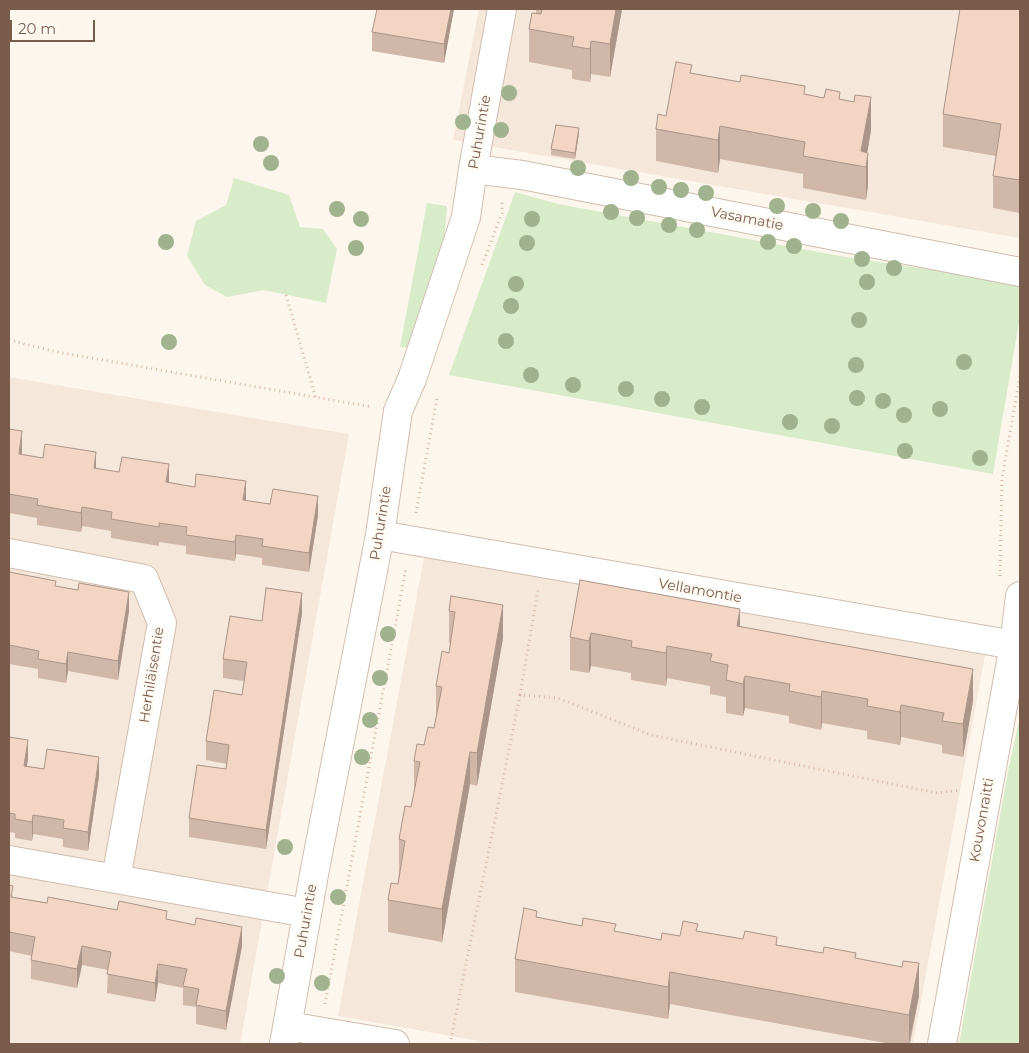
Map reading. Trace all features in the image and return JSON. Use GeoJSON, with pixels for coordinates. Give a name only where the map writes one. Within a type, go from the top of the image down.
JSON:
{"type":"FeatureCollection","features":[{"type":"Feature","properties":{"kind":"street","name":"Puhurintie"},"geometry":{"type":"LineString","coordinates":[[286,1035],[307,914],[380,535],[398,411],[412,379],[466,217],[502,9]]}},
{"type":"Feature","properties":{"kind":"street","name":"Vasamatie"},"geometry":{"type":"LineString","coordinates":[[473,169],[522,175],[1020,272]]}},
{"type":"Feature","properties":{"kind":"street","name":"Vellamontie"},"geometry":{"type":"LineString","coordinates":[[380,535],[1017,646]]}},
{"type":"Feature","properties":{"kind":"street","name":"Herhiläisentie"},"geometry":{"type":"LineString","coordinates":[[9,553],[144,579],[162,623],[116,879]]}},
{"type":"Feature","properties":{"kind":"street","name":"Kouvonraitti"},"geometry":{"type":"LineString","coordinates":[[942,1044],[988,787],[1017,646],[1020,596]]}},
{"type":"Feature","properties":{"kind":"street"},"geometry":{"type":"LineString","coordinates":[[9,860],[307,914]]}},
{"type":"Feature","properties":{"kind":"street"},"geometry":{"type":"LineString","coordinates":[[286,1035],[395,1044]]}},
{"type":"Feature","properties":{"kind":"path"},"geometry":{"type":"LineString","coordinates":[[286,295],[316,398]]}},
{"type":"Feature","properties":{"kind":"path"},"geometry":{"type":"LineString","coordinates":[[9,340],[57,352],[398,411]]}},
{"type":"Feature","properties":{"kind":"path"},"geometry":{"type":"LineString","coordinates":[[1000,577],[1002,478],[1020,376]]}},
{"type":"Feature","properties":{"kind":"path"},"geometry":{"type":"LineString","coordinates":[[450,1044],[520,695],[542,564]]}},
{"type":"Feature","properties":{"kind":"path"},"geometry":{"type":"LineString","coordinates":[[520,695],[558,698],[651,734],[937,793],[988,787]]}},
{"type":"Feature","properties":{"kind":"shaded area"},"geometry":{"type":"Polygon","coordinates":[[[479,9],[1020,9],[1020,238],[453,140],[479,9]]]}},
{"type":"Feature","properties":{"kind":"shaded area"},"geometry":{"type":"Polygon","coordinates":[[[9,377],[349,434],[240,1044],[9,1044],[9,377]]]}},
{"type":"Feature","properties":{"kind":"shaded area"},"geometry":{"type":"Polygon","coordinates":[[[425,553],[986,650],[913,1044],[496,1044],[338,1016],[425,553]]]}},
{"type":"Feature","properties":{"kind":"green space"},"geometry":{"type":"Polygon","coordinates":[[[234,178],[289,195],[300,227],[323,229],[337,249],[326,303],[264,290],[227,297],[205,285],[187,256],[196,221],[226,205],[234,178]]]}},
{"type":"Feature","properties":{"kind":"green space"},"geometry":{"type":"Polygon","coordinates":[[[515,192],[558,204],[846,257],[1020,283],[1020,316],[993,474],[449,375],[515,192]]]}},
{"type":"Feature","properties":{"kind":"green space"},"geometry":{"type":"Polygon","coordinates":[[[427,203],[447,206],[443,256],[408,348],[400,347],[427,203]]]}},
{"type":"Feature","properties":{"kind":"green space"},"geometry":{"type":"Polygon","coordinates":[[[1020,717],[1020,1044],[959,1044],[1009,766],[1020,717]]]}},
{"type":"Feature","properties":{"kind":"building"},"geometry":{"type":"Polygon","coordinates":[[[377,9],[451,9],[444,44],[372,32],[377,9]]]}},
{"type":"Feature","properties":{"kind":"building"},"geometry":{"type":"Polygon","coordinates":[[[542,9],[616,9],[610,44],[591,41],[590,49],[572,46],[574,37],[529,29],[532,13],[541,14],[542,9]]]}},
{"type":"Feature","properties":{"kind":"building"},"geometry":{"type":"Polygon","coordinates":[[[960,9],[1020,9],[1020,180],[993,176],[1001,124],[943,114],[960,9]]]}},
{"type":"Feature","properties":{"kind":"building"},"geometry":{"type":"Polygon","coordinates":[[[676,62],[692,65],[690,73],[740,82],[741,75],[805,86],[804,94],[824,98],[826,89],[840,92],[839,99],[854,102],[855,95],[871,97],[861,151],[868,153],[866,167],[803,156],[805,142],[720,126],[718,140],[656,129],[658,114],[666,116],[676,62]]]}},
{"type":"Feature","properties":{"kind":"building"},"geometry":{"type":"Polygon","coordinates":[[[556,125],[579,128],[575,153],[551,149],[556,125]]]}},
{"type":"Feature","properties":{"kind":"building"},"geometry":{"type":"Polygon","coordinates":[[[9,429],[22,431],[19,454],[43,458],[45,444],[96,452],[94,468],[119,472],[122,457],[169,464],[166,482],[195,487],[196,474],[246,481],[243,500],[270,504],[273,489],[318,496],[309,553],[262,546],[263,539],[236,535],[235,542],[186,535],[187,527],[159,523],[159,527],[111,519],[112,512],[82,507],[81,513],[37,505],[38,499],[9,494],[9,429]]]}},
{"type":"Feature","properties":{"kind":"building"},"geometry":{"type":"Polygon","coordinates":[[[9,572],[56,581],[55,586],[78,590],[79,583],[129,592],[118,661],[68,652],[66,664],[38,659],[39,651],[9,645],[9,572]]]}},
{"type":"Feature","properties":{"kind":"building"},"geometry":{"type":"Polygon","coordinates":[[[580,580],[740,609],[737,626],[973,669],[963,724],[942,721],[944,713],[901,705],[900,712],[867,706],[868,699],[822,691],[821,697],[789,691],[790,684],[745,676],[743,684],[726,680],[728,665],[710,661],[712,654],[667,646],[666,653],[631,647],[632,641],[591,633],[589,641],[570,637],[580,580]]]}},
{"type":"Feature","properties":{"kind":"building"},"geometry":{"type":"Polygon","coordinates":[[[266,588],[302,593],[266,830],[189,818],[197,765],[226,769],[229,745],[206,741],[214,690],[242,695],[247,662],[223,659],[230,616],[262,621],[266,588]]]}},
{"type":"Feature","properties":{"kind":"building"},"geometry":{"type":"Polygon","coordinates":[[[451,596],[503,605],[477,753],[470,752],[442,909],[388,900],[391,883],[398,884],[405,841],[399,839],[405,806],[411,807],[420,762],[414,761],[417,744],[424,745],[428,727],[434,728],[442,687],[436,686],[442,651],[449,653],[455,612],[449,611],[451,596]]]}},
{"type":"Feature","properties":{"kind":"building"},"geometry":{"type":"Polygon","coordinates":[[[9,737],[28,740],[24,766],[44,769],[47,749],[99,757],[88,832],[63,828],[64,820],[33,815],[32,822],[15,819],[15,814],[9,813],[9,737]]]}},
{"type":"Feature","properties":{"kind":"building"},"geometry":{"type":"Polygon","coordinates":[[[9,885],[13,886],[11,897],[47,903],[48,897],[117,910],[119,901],[167,911],[166,919],[195,925],[196,918],[242,927],[226,1011],[196,1005],[199,989],[183,986],[187,969],[158,964],[155,983],[107,974],[111,952],[82,946],[77,969],[31,960],[35,937],[9,932],[9,885]]]}},
{"type":"Feature","properties":{"kind":"building"},"geometry":{"type":"Polygon","coordinates":[[[524,908],[537,911],[536,917],[582,926],[583,918],[616,924],[614,931],[661,940],[662,933],[680,936],[683,921],[698,924],[696,931],[743,939],[745,931],[777,937],[776,945],[823,953],[824,947],[856,953],[855,958],[902,967],[903,961],[919,963],[909,1015],[670,972],[668,987],[515,959],[524,908]]]}}]}
